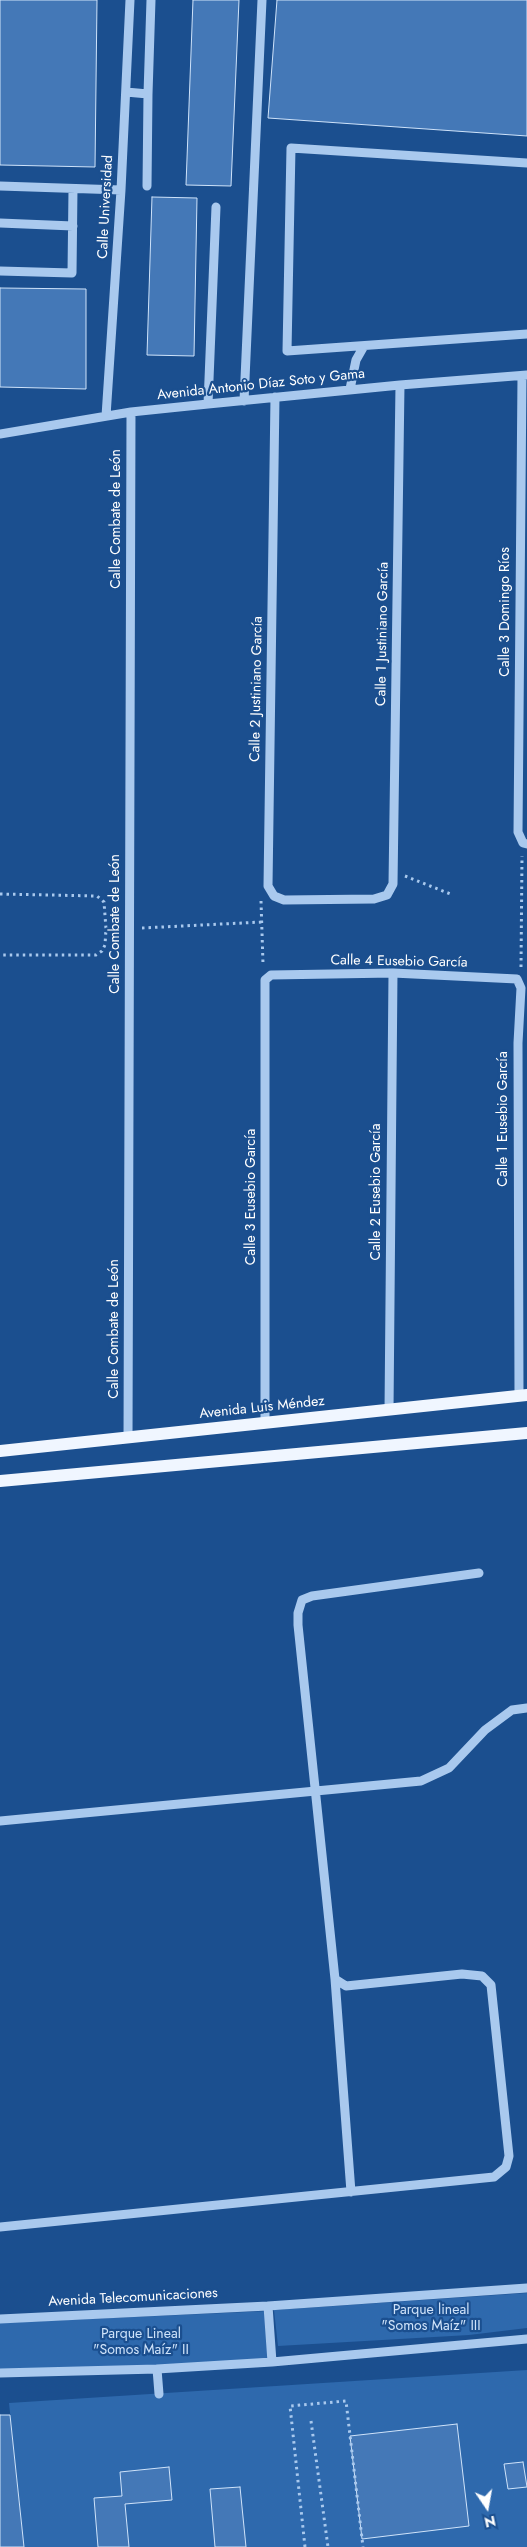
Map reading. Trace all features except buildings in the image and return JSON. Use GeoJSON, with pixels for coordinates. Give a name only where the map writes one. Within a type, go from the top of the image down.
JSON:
{"type":"FeatureCollection","features":[{"type":"Feature","properties":{"kind":"main road","name":"Avenida Luis Méndez"},"geometry":{"type":"LineString","coordinates":[[0,1451],[523,1396]]}},
{"type":"Feature","properties":{"kind":"main road"},"geometry":{"type":"LineString","coordinates":[[0,1481],[527,1433]]}},
{"type":"Feature","properties":{"kind":"street","name":"Calle Universidad"},"geometry":{"type":"LineString","coordinates":[[106,416],[121,190],[130,0]]}},
{"type":"Feature","properties":{"kind":"street"},"geometry":{"type":"LineString","coordinates":[[147,186],[151,0]]}},
{"type":"Feature","properties":{"kind":"street"},"geometry":{"type":"LineString","coordinates":[[244,400],[262,0]]}},
{"type":"Feature","properties":{"kind":"street"},"geometry":{"type":"LineString","coordinates":[[126,92],[148,94]]}},
{"type":"Feature","properties":{"kind":"street"},"geometry":{"type":"LineString","coordinates":[[527,162],[291,148],[287,352],[527,334]]}},
{"type":"Feature","properties":{"kind":"street"},"geometry":{"type":"LineString","coordinates":[[0,186],[121,190]]}},
{"type":"Feature","properties":{"kind":"street"},"geometry":{"type":"LineString","coordinates":[[0,271],[72,273],[73,189]]}},
{"type":"Feature","properties":{"kind":"street"},"geometry":{"type":"LineString","coordinates":[[208,404],[216,207]]}},
{"type":"Feature","properties":{"kind":"street"},"geometry":{"type":"LineString","coordinates":[[0,223],[73,226]]}},
{"type":"Feature","properties":{"kind":"street"},"geometry":{"type":"LineString","coordinates":[[350,389],[356,360],[364,346]]}},
{"type":"Feature","properties":{"kind":"street","name":"Avenida Antonio Díaz Soto y Gama"},"geometry":{"type":"LineString","coordinates":[[0,434],[131,412],[350,389],[524,376]]}},
{"type":"Feature","properties":{"kind":"street","name":"Calle 3 Domingo Ríos"},"geometry":{"type":"LineString","coordinates":[[524,376],[518,832],[525,843]]}},
{"type":"Feature","properties":{"kind":"street","name":"Calle 1 Justiniano García"},"geometry":{"type":"LineString","coordinates":[[268,886],[274,896],[284,900],[374,899],[387,895],[393,884],[400,385]]}},
{"type":"Feature","properties":{"kind":"street","name":"Calle 2 Justiniano García"},"geometry":{"type":"LineString","coordinates":[[268,886],[275,397]]}},
{"type":"Feature","properties":{"kind":"street","name":"Calle Combate de León"},"geometry":{"type":"LineString","coordinates":[[128,1437],[131,412]]}},
{"type":"Feature","properties":{"kind":"street","name":"Calle 4 Eusebio García"},"geometry":{"type":"LineString","coordinates":[[268,977],[393,974],[517,979],[521,988]]}},
{"type":"Feature","properties":{"kind":"street","name":"Calle 2 Eusebio García"},"geometry":{"type":"LineString","coordinates":[[389,1410],[393,974]]}},
{"type":"Feature","properties":{"kind":"street","name":"Calle 3 Eusebio García"},"geometry":{"type":"LineString","coordinates":[[266,1423],[268,977]]}},
{"type":"Feature","properties":{"kind":"street","name":"Calle 1 Eusebio García"},"geometry":{"type":"LineString","coordinates":[[521,988],[523,1396]]}},
{"type":"Feature","properties":{"kind":"street"},"geometry":{"type":"LineString","coordinates":[[351,2192],[335,1979],[298,1613],[302,1600],[312,1596],[479,1573]]}},
{"type":"Feature","properties":{"kind":"street"},"geometry":{"type":"LineString","coordinates":[[0,1822],[421,1781],[449,1768],[485,1730],[512,1710],[527,1708]]}},
{"type":"Feature","properties":{"kind":"street"},"geometry":{"type":"LineString","coordinates":[[0,2228],[494,2177],[506,2167],[509,2156],[491,1985],[482,1976],[462,1974],[346,1986],[335,1979]]}},
{"type":"Feature","properties":{"kind":"street","name":"Avenida Telecomunicaciones"},"geometry":{"type":"LineString","coordinates":[[0,2318],[268,2306],[527,2288]]}},
{"type":"Feature","properties":{"kind":"street"},"geometry":{"type":"LineString","coordinates":[[268,2306],[272,2362]]}},
{"type":"Feature","properties":{"kind":"street"},"geometry":{"type":"LineString","coordinates":[[0,2373],[157,2369],[272,2362],[527,2339]]}},
{"type":"Feature","properties":{"kind":"street"},"geometry":{"type":"LineString","coordinates":[[157,2369],[159,2394]]}},
{"type":"Feature","properties":{"kind":"path"},"geometry":{"type":"LineString","coordinates":[[521,988],[525,843]]}},
{"type":"Feature","properties":{"kind":"path"},"geometry":{"type":"LineString","coordinates":[[394,871],[454,895]]}},
{"type":"Feature","properties":{"kind":"path"},"geometry":{"type":"LineString","coordinates":[[268,886],[261,901],[268,977]]}},
{"type":"Feature","properties":{"kind":"path"},"geometry":{"type":"LineString","coordinates":[[0,894],[96,896],[104,902],[106,929],[102,951],[96,954],[0,955]]}},
{"type":"Feature","properties":{"kind":"path"},"geometry":{"type":"LineString","coordinates":[[130,929],[262,922]]}},
{"type":"Feature","properties":{"kind":"path"},"geometry":{"type":"LineString","coordinates":[[306,2547],[290,2406],[346,2401],[363,2547]]}},
{"type":"Feature","properties":{"kind":"path"},"geometry":{"type":"LineString","coordinates":[[311,2421],[328,2547]]}},
{"type":"Feature","properties":{"kind":"green space","name":"Parque lineal \"Somos Maíz\" III"},"geometry":{"type":"Polygon","coordinates":[[[527,2293],[527,2328],[469,2335],[278,2346],[274,2310],[527,2293]]]}},
{"type":"Feature","properties":{"kind":"green space","name":"Parque Lineal \"Somos Maíz\" II"},"geometry":{"type":"Polygon","coordinates":[[[269,2311],[272,2358],[157,2369],[0,2373],[0,2323],[269,2311]]]}},
{"type":"Feature","properties":{"kind":"green space"},"geometry":{"type":"Polygon","coordinates":[[[527,2370],[527,2547],[24,2547],[9,2403],[527,2370]]]}}]}
